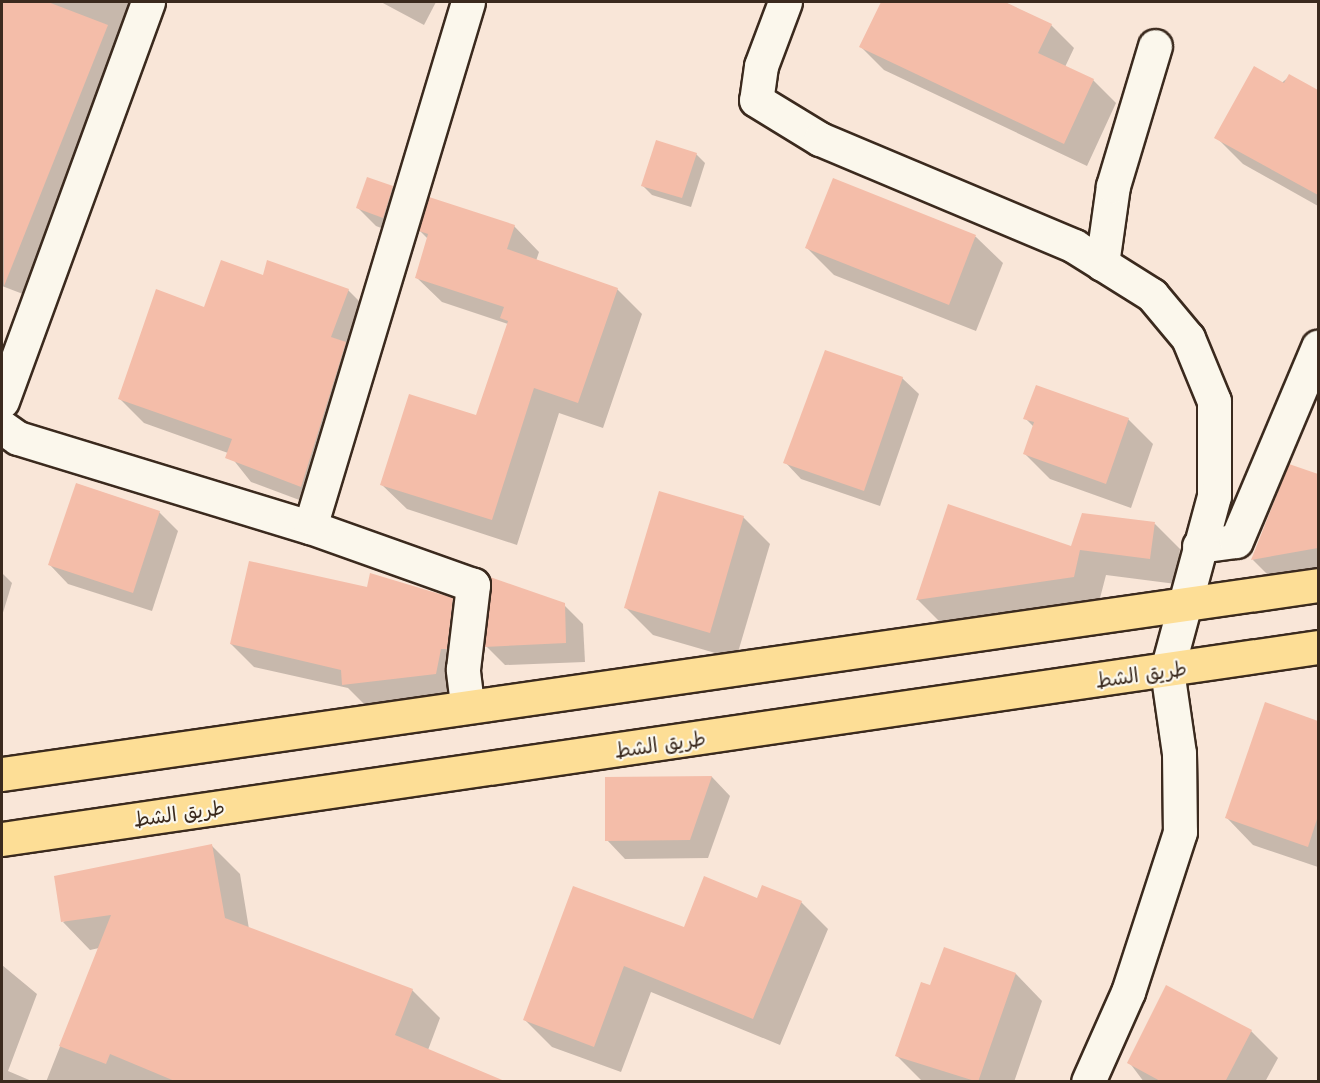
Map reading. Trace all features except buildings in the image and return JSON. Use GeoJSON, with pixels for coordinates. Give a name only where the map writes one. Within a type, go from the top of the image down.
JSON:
{"type":"FeatureCollection","features":[{"type":"Feature","properties":{"kind":"highway"},"geometry":{"type":"LineString","coordinates":[[2,774],[467,704],[1188,605],[1318,585]]}},
{"type":"Feature","properties":{"kind":"highway","name":"طريق الشط"},"geometry":{"type":"LineString","coordinates":[[2,839],[1318,647]]}},
{"type":"Feature","properties":{"kind":"street"},"geometry":{"type":"LineString","coordinates":[[2,401],[148,2]]}},
{"type":"Feature","properties":{"kind":"street"},"geometry":{"type":"LineString","coordinates":[[310,527],[468,2]]}},
{"type":"Feature","properties":{"kind":"street"},"geometry":{"type":"LineString","coordinates":[[785,2],[761,66],[756,100],[820,139],[1074,246],[1152,295],[1188,338],[1214,401],[1214,496],[1199,546],[1188,605],[1167,670],[1179,753],[1180,832],[1128,992],[1088,1082]]}},
{"type":"Feature","properties":{"kind":"street"},"geometry":{"type":"LineString","coordinates":[[1102,264],[1113,186],[1155,46]]}},
{"type":"Feature","properties":{"kind":"street"},"geometry":{"type":"LineString","coordinates":[[1199,546],[1236,541],[1318,347]]}},
{"type":"Feature","properties":{"kind":"street"},"geometry":{"type":"LineString","coordinates":[[2,427],[18,438],[310,527],[473,585],[462,669],[467,704]]}}]}
